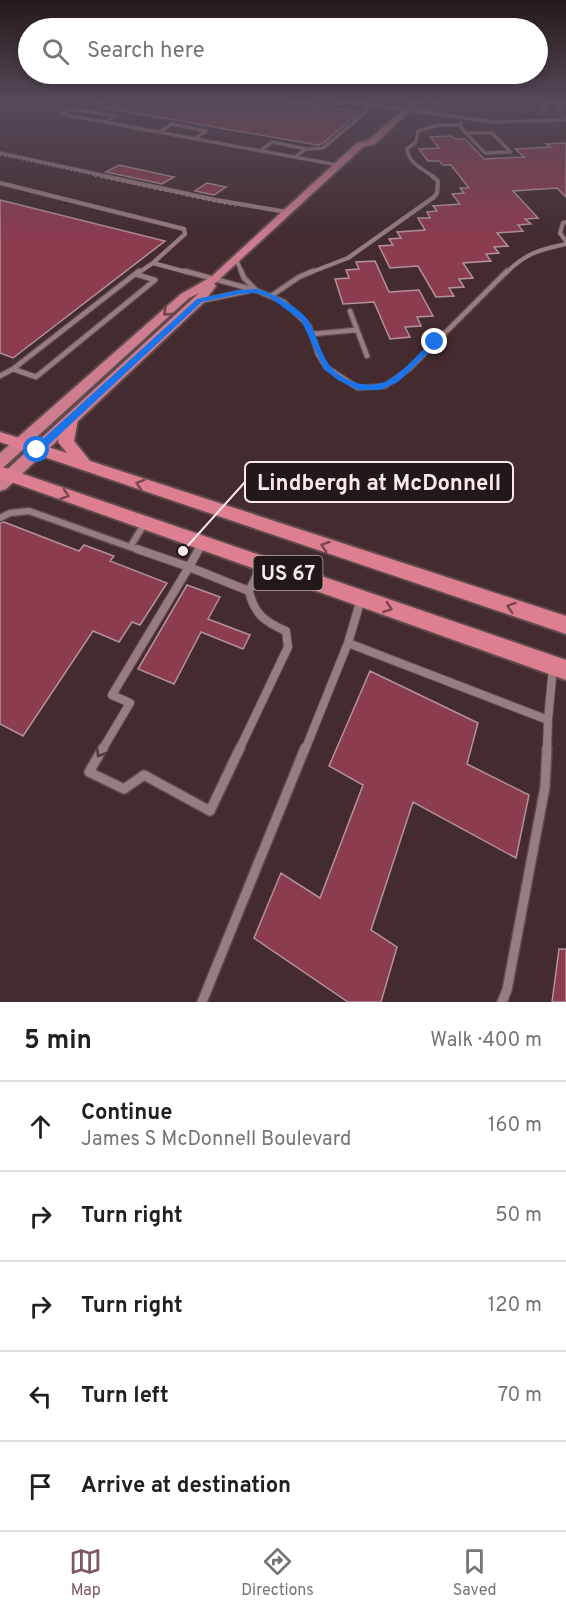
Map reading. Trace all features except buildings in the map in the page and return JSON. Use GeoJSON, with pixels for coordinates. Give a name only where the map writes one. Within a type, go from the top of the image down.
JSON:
{"type":"FeatureCollection","features":[{"type":"Feature","properties":{"kind":"highway"},"geometry":{"type":"LineString","coordinates":[[71,418],[66,442],[87,466]]}},
{"type":"Feature","properties":{"kind":"highway","name":"US 67"},"geometry":{"type":"LineString","coordinates":[[0,437],[566,626]]}},
{"type":"Feature","properties":{"kind":"highway","name":"US 67"},"geometry":{"type":"LineString","coordinates":[[2,474],[560,668]]}},
{"type":"Feature","properties":{"kind":"main road"},"geometry":{"type":"LineString","coordinates":[[29,447],[71,418],[199,301],[215,279],[357,148]]}},
{"type":"Feature","properties":{"kind":"main road"},"geometry":{"type":"LineString","coordinates":[[2,474],[185,296],[215,279]]}},
{"type":"Feature","properties":{"kind":"lane"},"geometry":{"type":"LineString","coordinates":[[242,148],[338,165]]}},
{"type":"Feature","properties":{"kind":"lane"},"geometry":{"type":"LineString","coordinates":[[260,151],[264,148]]}},
{"type":"Feature","properties":{"kind":"lane"},"geometry":{"type":"LineString","coordinates":[[300,148],[323,148]]}},
{"type":"Feature","properties":{"kind":"lane"},"geometry":{"type":"LineString","coordinates":[[271,296],[299,277],[348,258],[434,197],[437,193],[438,181],[411,161],[407,156],[408,148]]}},
{"type":"Feature","properties":{"kind":"lane"},"geometry":{"type":"LineString","coordinates":[[480,148],[485,153],[511,152],[507,148]]}},
{"type":"Feature","properties":{"kind":"lane"},"geometry":{"type":"LineString","coordinates":[[295,157],[306,149]]}},
{"type":"Feature","properties":{"kind":"lane"},"geometry":{"type":"LineString","coordinates":[[0,153],[216,200],[287,212]]}},
{"type":"Feature","properties":{"kind":"lane"},"geometry":{"type":"LineString","coordinates":[[0,183],[184,229],[185,234],[153,263],[135,274],[13,369],[0,376]]}},
{"type":"Feature","properties":{"kind":"lane"},"geometry":{"type":"LineString","coordinates":[[153,263],[271,296],[298,313],[312,334],[318,354],[326,367],[340,378],[358,387],[373,388],[386,386],[409,369],[519,260],[533,252],[566,243],[560,233],[562,223],[566,222]]}},
{"type":"Feature","properties":{"kind":"lane"},"geometry":{"type":"LineString","coordinates":[[236,259],[244,278],[258,291]]}},
{"type":"Feature","properties":{"kind":"lane"},"geometry":{"type":"LineString","coordinates":[[13,369],[36,377],[155,280],[135,274]]}},
{"type":"Feature","properties":{"kind":"lane"},"geometry":{"type":"LineString","coordinates":[[199,301],[239,292],[258,291]]}},
{"type":"Feature","properties":{"kind":"lane"},"geometry":{"type":"LineString","coordinates":[[351,311],[367,356]]}},
{"type":"Feature","properties":{"kind":"lane"},"geometry":{"type":"LineString","coordinates":[[312,334],[356,330]]}},
{"type":"Feature","properties":{"kind":"lane"},"geometry":{"type":"LineString","coordinates":[[0,518],[10,513],[29,511],[249,591]]}},
{"type":"Feature","properties":{"kind":"lane"},"geometry":{"type":"LineString","coordinates":[[130,548],[145,522]]}},
{"type":"Feature","properties":{"kind":"lane"},"geometry":{"type":"LineString","coordinates":[[203,543],[112,694],[130,703],[89,772],[124,789],[144,775],[210,811],[288,647],[286,631],[263,621],[253,609],[249,591],[263,564]]}},
{"type":"Feature","properties":{"kind":"lane"},"geometry":{"type":"LineString","coordinates":[[202,1002],[348,643],[362,598]]}},
{"type":"Feature","properties":{"kind":"lane"},"geometry":{"type":"LineString","coordinates":[[348,643],[548,720]]}},
{"type":"Feature","properties":{"kind":"lane"},"geometry":{"type":"LineString","coordinates":[[502,1002],[507,990],[545,787],[548,720],[560,668]]}},
{"type":"Feature","properties":{"kind":"railway"},"geometry":{"type":"LineString","coordinates":[[0,155],[102,177]]}},
{"type":"Feature","properties":{"kind":"railway"},"geometry":{"type":"LineString","coordinates":[[95,176],[236,206]]}},
{"type":"Feature","properties":{"kind":"place","name":"Lindbergh at McDonnell"},"geometry":{"type":"Point","coordinates":[183,551]}},
{"type":"Feature","properties":{"kind":"route"},"geometry":{"type":"LineString","coordinates":[[37,450],[199,301],[239,292],[258,291],[284,302],[309,326],[318,354],[326,367],[340,378],[358,387],[386,386],[409,369],[435,342]]}}]}
